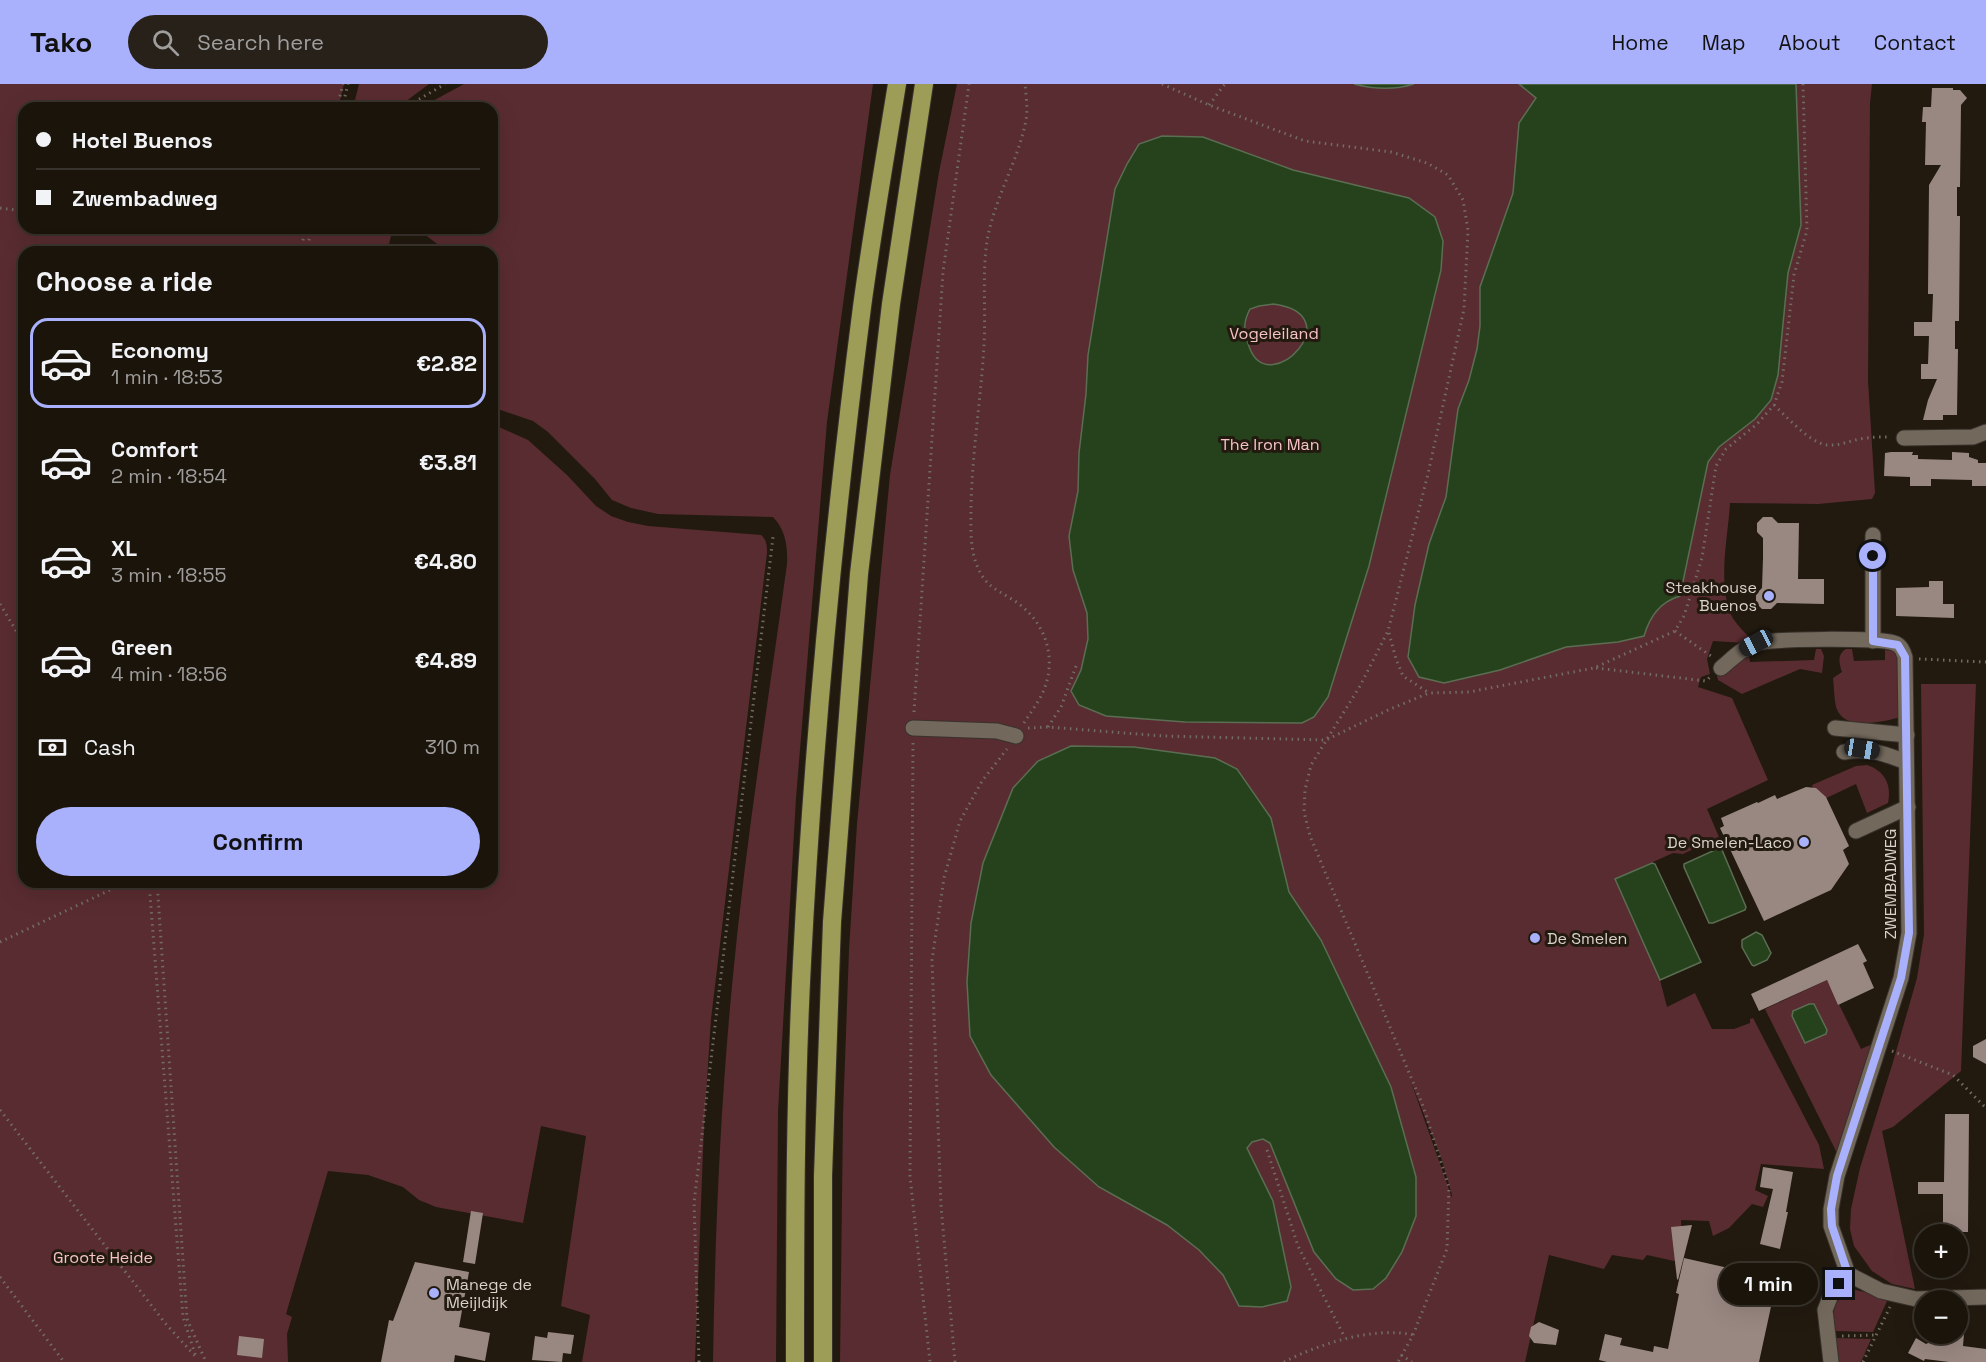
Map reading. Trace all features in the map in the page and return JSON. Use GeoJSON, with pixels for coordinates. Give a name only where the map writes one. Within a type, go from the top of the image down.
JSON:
{"type":"FeatureCollection","features":[{"type":"Feature","properties":{"kind":"highway"},"geometry":{"type":"LineString","coordinates":[[795,1362],[795,1179],[801,964],[813,785],[831,576],[862,305],[897,84]]}},
{"type":"Feature","properties":{"kind":"highway"},"geometry":{"type":"LineString","coordinates":[[823,1362],[823,1176],[832,922],[839,829],[861,562],[891,304],[924,84]]}},
{"type":"Feature","properties":{"kind":"street"},"geometry":{"type":"LineString","coordinates":[[1904,438],[1973,437],[1986,432]]}},
{"type":"Feature","properties":{"kind":"street"},"geometry":{"type":"LineString","coordinates":[[1873,536],[1873,641]]}},
{"type":"Feature","properties":{"kind":"street"},"geometry":{"type":"LineString","coordinates":[[1721,668],[1743,650],[1756,643],[1873,641],[1898,645],[1905,657]]}},
{"type":"Feature","properties":{"kind":"street","name":"ZWEMBADWEG"},"geometry":{"type":"LineString","coordinates":[[1848,1274],[1834,1235],[1831,1209],[1837,1176],[1901,978],[1909,933],[1905,657]]}},
{"type":"Feature","properties":{"kind":"street"},"geometry":{"type":"LineString","coordinates":[[913,728],[1018,733]]}},
{"type":"Feature","properties":{"kind":"street"},"geometry":{"type":"LineString","coordinates":[[1835,728],[1907,735]]}},
{"type":"Feature","properties":{"kind":"street"},"geometry":{"type":"LineString","coordinates":[[1844,752],[1871,750],[1906,762]]}},
{"type":"Feature","properties":{"kind":"street"},"geometry":{"type":"LineString","coordinates":[[1856,831],[1908,807]]}},
{"type":"Feature","properties":{"kind":"street"},"geometry":{"type":"LineString","coordinates":[[1831,1362],[1826,1310],[1831,1295],[1848,1274],[1881,1291],[1916,1299],[1986,1297]]}},
{"type":"Feature","properties":{"kind":"path"},"geometry":{"type":"LineString","coordinates":[[338,102],[343,84]]}},
{"type":"Feature","properties":{"kind":"path"},"geometry":{"type":"LineString","coordinates":[[344,102],[348,84]]}},
{"type":"Feature","properties":{"kind":"path"},"geometry":{"type":"LineString","coordinates":[[415,102],[445,84]]}},
{"type":"Feature","properties":{"kind":"path"},"geometry":{"type":"LineString","coordinates":[[1162,84],[1209,105],[1305,141],[1391,152],[1427,163],[1448,175],[1463,200],[1468,230],[1464,309],[1428,474],[1388,631],[1360,687],[1311,765],[1305,790],[1304,812],[1310,836],[1423,1106],[1449,1187],[1447,1249],[1413,1335],[1398,1362]]}},
{"type":"Feature","properties":{"kind":"path"},"geometry":{"type":"LineString","coordinates":[[1209,105],[1225,84]]}},
{"type":"Feature","properties":{"kind":"path"},"geometry":{"type":"LineString","coordinates":[[1018,733],[1048,727],[1163,736],[1326,740],[1429,693],[1468,692],[1594,668],[1675,631],[1684,616],[1702,558],[1716,466],[1726,449],[1756,424],[1774,405],[1782,382],[1794,275],[1807,230],[1803,84]]}},
{"type":"Feature","properties":{"kind":"path"},"geometry":{"type":"LineString","coordinates":[[0,208],[18,210]]}},
{"type":"Feature","properties":{"kind":"path"},"geometry":{"type":"LineString","coordinates":[[1774,405],[1797,427],[1825,445],[1876,437]]}},
{"type":"Feature","properties":{"kind":"path"},"geometry":{"type":"LineString","coordinates":[[699,1362],[694,1203],[773,537]]}},
{"type":"Feature","properties":{"kind":"path"},"geometry":{"type":"LineString","coordinates":[[0,604],[18,634]]}},
{"type":"Feature","properties":{"kind":"path"},"geometry":{"type":"LineString","coordinates":[[1388,631],[1403,676],[1429,693]]}},
{"type":"Feature","properties":{"kind":"path"},"geometry":{"type":"LineString","coordinates":[[1594,668],[1706,681],[1721,668],[1699,646],[1675,631]]}},
{"type":"Feature","properties":{"kind":"path"},"geometry":{"type":"LineString","coordinates":[[1905,657],[1986,662]]}},
{"type":"Feature","properties":{"kind":"path"},"geometry":{"type":"LineString","coordinates":[[1048,727],[1061,707],[1076,666]]}},
{"type":"Feature","properties":{"kind":"path"},"geometry":{"type":"LineString","coordinates":[[0,942],[114,888]]}},
{"type":"Feature","properties":{"kind":"path"},"geometry":{"type":"LineString","coordinates":[[149,888],[183,1317],[197,1362]]}},
{"type":"Feature","properties":{"kind":"path"},"geometry":{"type":"LineString","coordinates":[[157,888],[187,1319],[206,1362]]}},
{"type":"Feature","properties":{"kind":"path"},"geometry":{"type":"LineString","coordinates":[[1879,1046],[1953,1075],[1986,1108]]}},
{"type":"Feature","properties":{"kind":"path"},"geometry":{"type":"LineString","coordinates":[[0,1110],[158,1314],[196,1357]]}},
{"type":"Feature","properties":{"kind":"path"},"geometry":{"type":"LineString","coordinates":[[1267,1150],[1298,1246],[1345,1338]]}},
{"type":"Feature","properties":{"kind":"path"},"geometry":{"type":"LineString","coordinates":[[0,1277],[64,1362]]}},
{"type":"Feature","properties":{"kind":"path"},"geometry":{"type":"LineString","coordinates":[[1863,1362],[1896,1295]]}},
{"type":"Feature","properties":{"kind":"path"},"geometry":{"type":"LineString","coordinates":[[1284,1362],[1345,1338],[1397,1332],[1413,1335]]}},
{"type":"Feature","properties":{"kind":"path"},"geometry":{"type":"LineString","coordinates":[[1827,1336],[1876,1335]]}},
{"type":"Feature","properties":{"kind":"path"},"geometry":{"type":"LineString","coordinates":[[1401,1355],[1412,1362]]}},
{"type":"Feature","properties":{"kind":"green space","name":"Groote Heide"},"geometry":{"type":"Polygon","coordinates":[[[0,84],[344,84],[340,102],[18,102],[18,234],[392,234],[388,246],[18,246],[18,888],[498,888],[498,427],[528,440],[567,475],[596,506],[611,516],[648,526],[761,535],[767,546],[767,553],[711,1019],[704,1125],[695,1362],[582,1362],[590,1315],[561,1306],[586,1136],[541,1126],[523,1223],[436,1207],[419,1200],[403,1187],[368,1175],[328,1171],[286,1314],[292,1317],[287,1334],[288,1362],[0,1362],[0,84]]]}},
{"type":"Feature","properties":{"kind":"green space"},"geometry":{"type":"Polygon","coordinates":[[[359,84],[429,84],[405,102],[354,102],[359,84]]]}},
{"type":"Feature","properties":{"kind":"green space"},"geometry":{"type":"Polygon","coordinates":[[[464,84],[873,84],[827,422],[796,798],[778,1112],[776,1362],[713,1362],[719,1174],[728,1033],[743,880],[787,564],[785,538],[773,517],[658,514],[631,508],[612,500],[595,479],[548,432],[533,421],[498,409],[498,246],[440,246],[424,234],[498,234],[498,102],[431,102],[464,84]]]}},
{"type":"Feature","properties":{"kind":"green space","name":"The Iron Man"},"geometry":{"type":"Polygon","coordinates":[[[957,84],[1872,84],[1868,381],[1875,493],[1872,499],[1818,504],[1730,503],[1724,572],[1726,599],[1733,619],[1750,638],[1745,643],[1713,641],[1707,659],[1710,674],[1701,677],[1698,687],[1732,698],[1768,780],[1707,809],[1719,837],[1683,854],[1673,853],[1615,879],[1660,980],[1667,1007],[1695,993],[1712,1029],[1734,1029],[1750,1023],[1750,1019],[1753,1018],[1819,1145],[1824,1169],[1761,1164],[1755,1190],[1768,1196],[1763,1207],[1752,1204],[1729,1228],[1713,1236],[1709,1221],[1681,1220],[1682,1256],[1679,1262],[1647,1255],[1643,1260],[1612,1255],[1604,1269],[1549,1255],[1525,1362],[840,1362],[843,1116],[849,950],[857,824],[890,475],[939,172],[957,84]],[[1410,1079],[1452,1198],[1442,1160],[1410,1079]]]}},
{"type":"Feature","properties":{"kind":"green space"},"geometry":{"type":"Polygon","coordinates":[[[1816,649],[1821,649],[1824,656],[1822,673],[1800,669],[1742,694],[1718,680],[1717,676],[1749,655],[1750,662],[1814,660],[1816,649]]]}},
{"type":"Feature","properties":{"kind":"green space"},"geometry":{"type":"Polygon","coordinates":[[[1846,649],[1852,649],[1854,661],[1885,660],[1885,650],[1899,655],[1902,717],[1885,721],[1855,723],[1840,715],[1836,707],[1833,678],[1842,672],[1840,656],[1846,649]]]}},
{"type":"Feature","properties":{"kind":"green space"},"geometry":{"type":"Polygon","coordinates":[[[1921,684],[1976,684],[1961,1071],[1893,1127],[1882,1131],[1915,1289],[1892,1284],[1872,1271],[1854,1246],[1850,1229],[1851,1209],[1860,1168],[1917,978],[1924,934],[1921,684]]]}},
{"type":"Feature","properties":{"kind":"green space"},"geometry":{"type":"Polygon","coordinates":[[[1867,765],[1878,771],[1886,780],[1889,790],[1888,803],[1867,813],[1856,784],[1818,802],[1812,785],[1856,766],[1867,765]]]}},
{"type":"Feature","properties":{"kind":"green space"},"geometry":{"type":"Polygon","coordinates":[[[1827,980],[1861,1049],[1879,1041],[1841,1161],[1765,1009],[1827,980]]]}},
{"type":"Feature","properties":{"kind":"green space"},"geometry":{"type":"Polygon","coordinates":[[[1851,1289],[1887,1301],[1873,1332],[1835,1331],[1835,1307],[1840,1298],[1851,1289]]]}},
{"type":"Feature","properties":{"kind":"green space"},"geometry":{"type":"Polygon","coordinates":[[[1835,1338],[1871,1339],[1861,1362],[1839,1362],[1835,1338]]]}},
{"type":"Feature","properties":{"kind":"shaded area"},"geometry":{"type":"Polygon","coordinates":[[[1354,84],[1414,84],[1384,88],[1354,84]]]}},
{"type":"Feature","properties":{"kind":"shaded area"},"geometry":{"type":"Polygon","coordinates":[[[1519,84],[1796,84],[1801,225],[1788,273],[1778,375],[1771,400],[1755,419],[1719,447],[1708,462],[1680,596],[1661,606],[1649,622],[1644,636],[1618,642],[1566,647],[1500,670],[1444,683],[1419,677],[1408,657],[1415,605],[1429,544],[1446,497],[1458,409],[1477,349],[1480,326],[1480,287],[1513,193],[1519,123],[1536,98],[1519,84]]]}},
{"type":"Feature","properties":{"kind":"shaded area"},"geometry":{"type":"Polygon","coordinates":[[[1162,136],[1203,137],[1293,170],[1409,198],[1435,217],[1443,241],[1441,270],[1369,566],[1328,697],[1314,717],[1302,723],[1185,722],[1106,716],[1079,705],[1071,691],[1081,670],[1088,639],[1087,613],[1073,570],[1069,536],[1078,491],[1088,355],[1115,189],[1139,144],[1162,136]],[[1273,304],[1250,309],[1245,324],[1245,334],[1250,349],[1260,362],[1273,364],[1287,359],[1299,349],[1306,336],[1306,322],[1296,311],[1273,304]]]}},
{"type":"Feature","properties":{"kind":"shaded area"},"geometry":{"type":"Polygon","coordinates":[[[1071,746],[1134,747],[1215,758],[1237,769],[1271,818],[1289,892],[1321,940],[1391,1087],[1416,1177],[1416,1216],[1402,1252],[1386,1278],[1373,1289],[1353,1290],[1336,1279],[1314,1252],[1270,1143],[1263,1139],[1252,1142],[1247,1148],[1273,1201],[1291,1287],[1287,1301],[1262,1307],[1239,1306],[1223,1275],[1199,1250],[1167,1225],[1099,1187],[1054,1147],[991,1075],[970,1036],[967,982],[971,923],[983,863],[1013,788],[1038,761],[1071,746]]]}},
{"type":"Feature","properties":{"kind":"shaded area"},"geometry":{"type":"Polygon","coordinates":[[[1717,849],[1722,850],[1746,907],[1745,910],[1709,923],[1684,864],[1717,849]]]}},
{"type":"Feature","properties":{"kind":"shaded area"},"geometry":{"type":"Polygon","coordinates":[[[1652,863],[1655,864],[1701,962],[1660,980],[1615,879],[1652,863]]]}},
{"type":"Feature","properties":{"kind":"shaded area"},"geometry":{"type":"Polygon","coordinates":[[[1756,932],[1762,935],[1771,953],[1767,960],[1754,966],[1742,947],[1742,940],[1756,932]]]}},
{"type":"Feature","properties":{"kind":"shaded area"},"geometry":{"type":"Polygon","coordinates":[[[1814,1004],[1827,1030],[1826,1034],[1805,1043],[1792,1016],[1793,1011],[1814,1004]]]}},
{"type":"Feature","properties":{"kind":"building"},"geometry":{"type":"Polygon","coordinates":[[[1932,88],[1960,90],[1967,98],[1961,105],[1960,187],[1957,187],[1957,216],[1960,216],[1959,321],[1955,321],[1955,349],[1958,349],[1957,415],[1943,415],[1943,420],[1923,420],[1937,379],[1921,379],[1921,364],[1928,364],[1929,336],[1914,336],[1914,322],[1932,322],[1933,294],[1928,294],[1929,185],[1941,165],[1925,165],[1926,122],[1922,122],[1923,107],[1931,107],[1932,88]]]}},
{"type":"Feature","properties":{"kind":"building"},"geometry":{"type":"Polygon","coordinates":[[[1913,452],[1912,455],[1918,455],[1918,459],[1952,460],[1952,452],[1969,453],[1969,457],[1978,460],[1978,463],[1986,463],[1986,486],[1972,486],[1972,480],[1931,479],[1931,486],[1910,486],[1910,477],[1884,476],[1885,453],[1913,452]]]}},
{"type":"Feature","properties":{"kind":"building"},"geometry":{"type":"Polygon","coordinates":[[[1763,517],[1772,517],[1778,523],[1799,523],[1798,579],[1824,579],[1824,604],[1777,603],[1771,609],[1762,609],[1756,603],[1756,594],[1762,588],[1763,558],[1763,538],[1757,532],[1757,523],[1763,517]]]}},
{"type":"Feature","properties":{"kind":"building"},"geometry":{"type":"Polygon","coordinates":[[[1929,581],[1943,581],[1943,604],[1954,604],[1954,618],[1896,616],[1896,588],[1929,587],[1929,581]]]}},
{"type":"Feature","properties":{"kind":"building"},"geometry":{"type":"Polygon","coordinates":[[[1806,787],[1816,788],[1826,797],[1849,846],[1843,850],[1849,864],[1831,890],[1764,921],[1720,828],[1724,826],[1721,818],[1775,795],[1777,799],[1806,787]]]}},
{"type":"Feature","properties":{"kind":"building"},"geometry":{"type":"Polygon","coordinates":[[[1858,944],[1867,961],[1863,963],[1874,988],[1838,1005],[1827,980],[1759,1011],[1751,994],[1858,944]]]}},
{"type":"Feature","properties":{"kind":"building"},"geometry":{"type":"Polygon","coordinates":[[[1986,1039],[1986,1064],[1973,1057],[1973,1046],[1986,1039]]]}},
{"type":"Feature","properties":{"kind":"building"},"geometry":{"type":"Polygon","coordinates":[[[1945,1114],[1969,1114],[1968,1232],[1968,1224],[1943,1224],[1943,1194],[1918,1194],[1918,1182],[1944,1182],[1945,1114]]]}},
{"type":"Feature","properties":{"kind":"building"},"geometry":{"type":"Polygon","coordinates":[[[1763,1167],[1793,1172],[1780,1249],[1760,1244],[1773,1189],[1760,1187],[1763,1167]]]}},
{"type":"Feature","properties":{"kind":"building"},"geometry":{"type":"Polygon","coordinates":[[[471,1211],[483,1213],[475,1264],[463,1262],[471,1211]]]}},
{"type":"Feature","properties":{"kind":"building"},"geometry":{"type":"Polygon","coordinates":[[[1692,1225],[1678,1280],[1671,1227],[1692,1225]]]}},
{"type":"Feature","properties":{"kind":"building"},"geometry":{"type":"Polygon","coordinates":[[[1684,1258],[1777,1279],[1759,1362],[1607,1362],[1599,1360],[1605,1334],[1622,1338],[1620,1345],[1653,1352],[1654,1346],[1668,1349],[1679,1294],[1676,1293],[1684,1258]]]}},
{"type":"Feature","properties":{"kind":"building"},"geometry":{"type":"Polygon","coordinates":[[[415,1262],[469,1272],[459,1327],[490,1333],[485,1361],[455,1355],[454,1362],[381,1362],[389,1320],[393,1321],[415,1262]]]}},
{"type":"Feature","properties":{"kind":"building"},"geometry":{"type":"Polygon","coordinates":[[[1539,1322],[1559,1330],[1556,1345],[1534,1343],[1529,1336],[1531,1327],[1539,1322]]]}},
{"type":"Feature","properties":{"kind":"building"},"geometry":{"type":"Polygon","coordinates":[[[548,1332],[574,1335],[571,1354],[563,1353],[562,1362],[532,1360],[535,1336],[547,1338],[548,1332]]]}},
{"type":"Feature","properties":{"kind":"building"},"geometry":{"type":"Polygon","coordinates":[[[239,1336],[264,1339],[262,1358],[237,1355],[239,1336]]]}},
{"type":"Feature","properties":{"kind":"building"},"geometry":{"type":"Polygon","coordinates":[[[1914,1342],[1914,1344],[1963,1344],[1963,1346],[1986,1349],[1986,1362],[1949,1362],[1925,1359],[1924,1361],[1908,1353],[1914,1342]]]}},
{"type":"Feature","properties":{"kind":"place","name":"Steakhouse Buenos"},"geometry":{"type":"Point","coordinates":[1769,596]}},
{"type":"Feature","properties":{"kind":"place","name":"De Smelen-Laco"},"geometry":{"type":"Point","coordinates":[1804,842]}},
{"type":"Feature","properties":{"kind":"place","name":"De Smelen"},"geometry":{"type":"Point","coordinates":[1535,938]}},
{"type":"Feature","properties":{"kind":"place","name":"Manege de Meijldijk"},"geometry":{"type":"Point","coordinates":[434,1293]}},
{"type":"Feature","properties":{"kind":"route"},"geometry":{"type":"LineString","coordinates":[[1839,1284],[1848,1274],[1836,1245],[1832,1226],[1831,1209],[1837,1176],[1901,978],[1909,933],[1905,657],[1898,645],[1873,641],[1873,556]]}},
{"type":"Feature","properties":{"kind":"park label","name":"Vogeleiland"},"geometry":{"type":"Point","coordinates":[1274,333]}}]}
